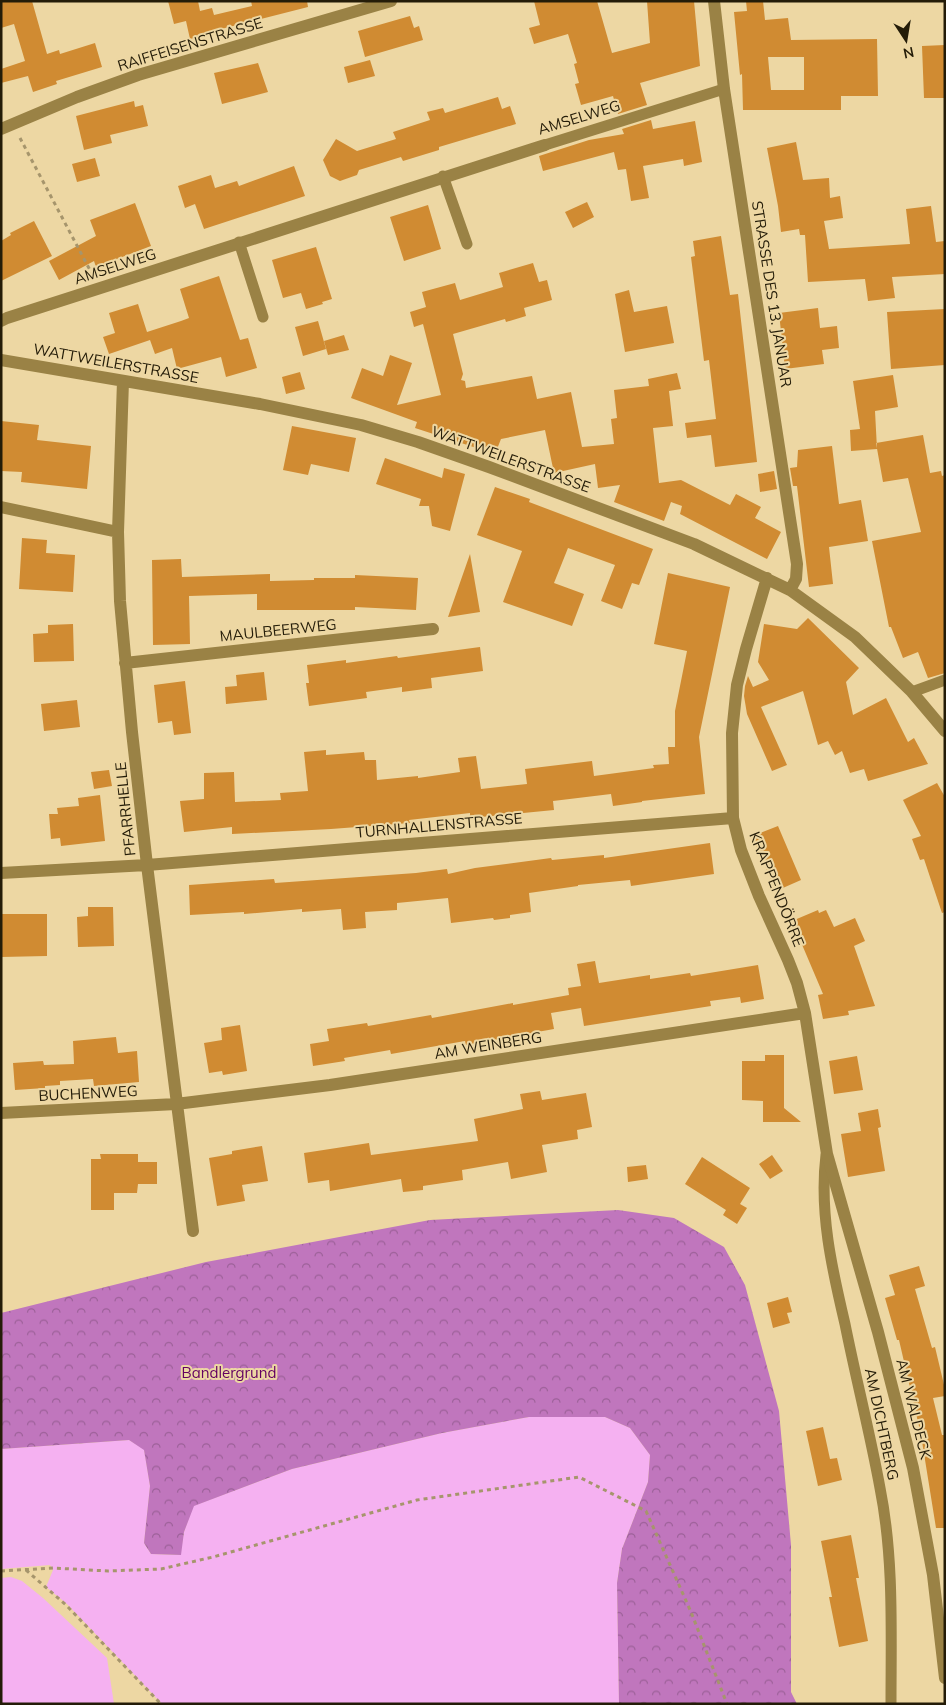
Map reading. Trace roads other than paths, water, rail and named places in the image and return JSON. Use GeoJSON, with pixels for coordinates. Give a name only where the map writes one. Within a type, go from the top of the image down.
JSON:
{"type":"FeatureCollection","features":[{"type":"Feature","properties":{"kind":"street","name":"RAIFFEISENSTRASSE"},"geometry":{"type":"LineString","coordinates":[[7,126],[77,97],[138,75],[391,1]]}},
{"type":"Feature","properties":{"kind":"street","name":"STRASSE DES 13. JANUAR"},"geometry":{"type":"LineString","coordinates":[[714,1],[724,89],[797,564],[796,579],[790,590]]}},
{"type":"Feature","properties":{"kind":"street","name":"AMSELWEG"},"geometry":{"type":"LineString","coordinates":[[1,321],[546,144]]}},
{"type":"Feature","properties":{"kind":"street","name":"WATTWEILERSTRASSE"},"geometry":{"type":"LineString","coordinates":[[1,360],[260,404],[361,425],[418,442],[489,467],[694,544],[790,590],[856,637],[912,692],[945,731]]}},
{"type":"Feature","properties":{"kind":"street","name":"PFARRHELLE"},"geometry":{"type":"LineString","coordinates":[[123,381],[118,532],[120,601],[125,663],[147,865],[192,1230]]}},
{"type":"Feature","properties":{"kind":"street"},"geometry":{"type":"LineString","coordinates":[[1,507],[118,532]]}},
{"type":"Feature","properties":{"kind":"street","name":"KRAPPENDÖRRE"},"geometry":{"type":"LineString","coordinates":[[767,578],[746,649],[738,685],[732,733],[733,818],[741,850],[797,983],[805,1013],[826,1154]]}},
{"type":"Feature","properties":{"kind":"street","name":"MAULBEERWEG"},"geometry":{"type":"LineString","coordinates":[[125,663],[434,629]]}},
{"type":"Feature","properties":{"kind":"street","name":"TURNHALLENSTRASSE"},"geometry":{"type":"LineString","coordinates":[[1,873],[147,865],[733,818]]}},
{"type":"Feature","properties":{"kind":"street","name":"AM WEINBERG"},"geometry":{"type":"LineString","coordinates":[[176,1104],[340,1084],[805,1013]]}},
{"type":"Feature","properties":{"kind":"street","name":"BUCHENWEG"},"geometry":{"type":"LineString","coordinates":[[1,1114],[176,1104]]}},
{"type":"Feature","properties":{"kind":"street","name":"AM WALDECK"},"geometry":{"type":"LineString","coordinates":[[826,1154],[878,1332],[913,1468],[933,1575],[945,1678]]}},
{"type":"Feature","properties":{"kind":"lane","name":"AMSELWEG"},"geometry":{"type":"LineString","coordinates":[[546,144],[724,89]]}},
{"type":"Feature","properties":{"kind":"lane"},"geometry":{"type":"LineString","coordinates":[[443,176],[466,244]]}},
{"type":"Feature","properties":{"kind":"lane"},"geometry":{"type":"LineString","coordinates":[[240,242],[263,317]]}},
{"type":"Feature","properties":{"kind":"lane"},"geometry":{"type":"LineString","coordinates":[[912,692],[945,680]]}},
{"type":"Feature","properties":{"kind":"lane","name":"AM DICHTBERG"},"geometry":{"type":"LineString","coordinates":[[826,1154],[824,1174],[825,1213],[831,1264],[881,1490],[888,1548],[892,1621],[891,1704]]}},
{"type":"Feature","properties":{"kind":"park label","name":"Bandlergrund"},"geometry":{"type":"Point","coordinates":[229,1372]}}]}
